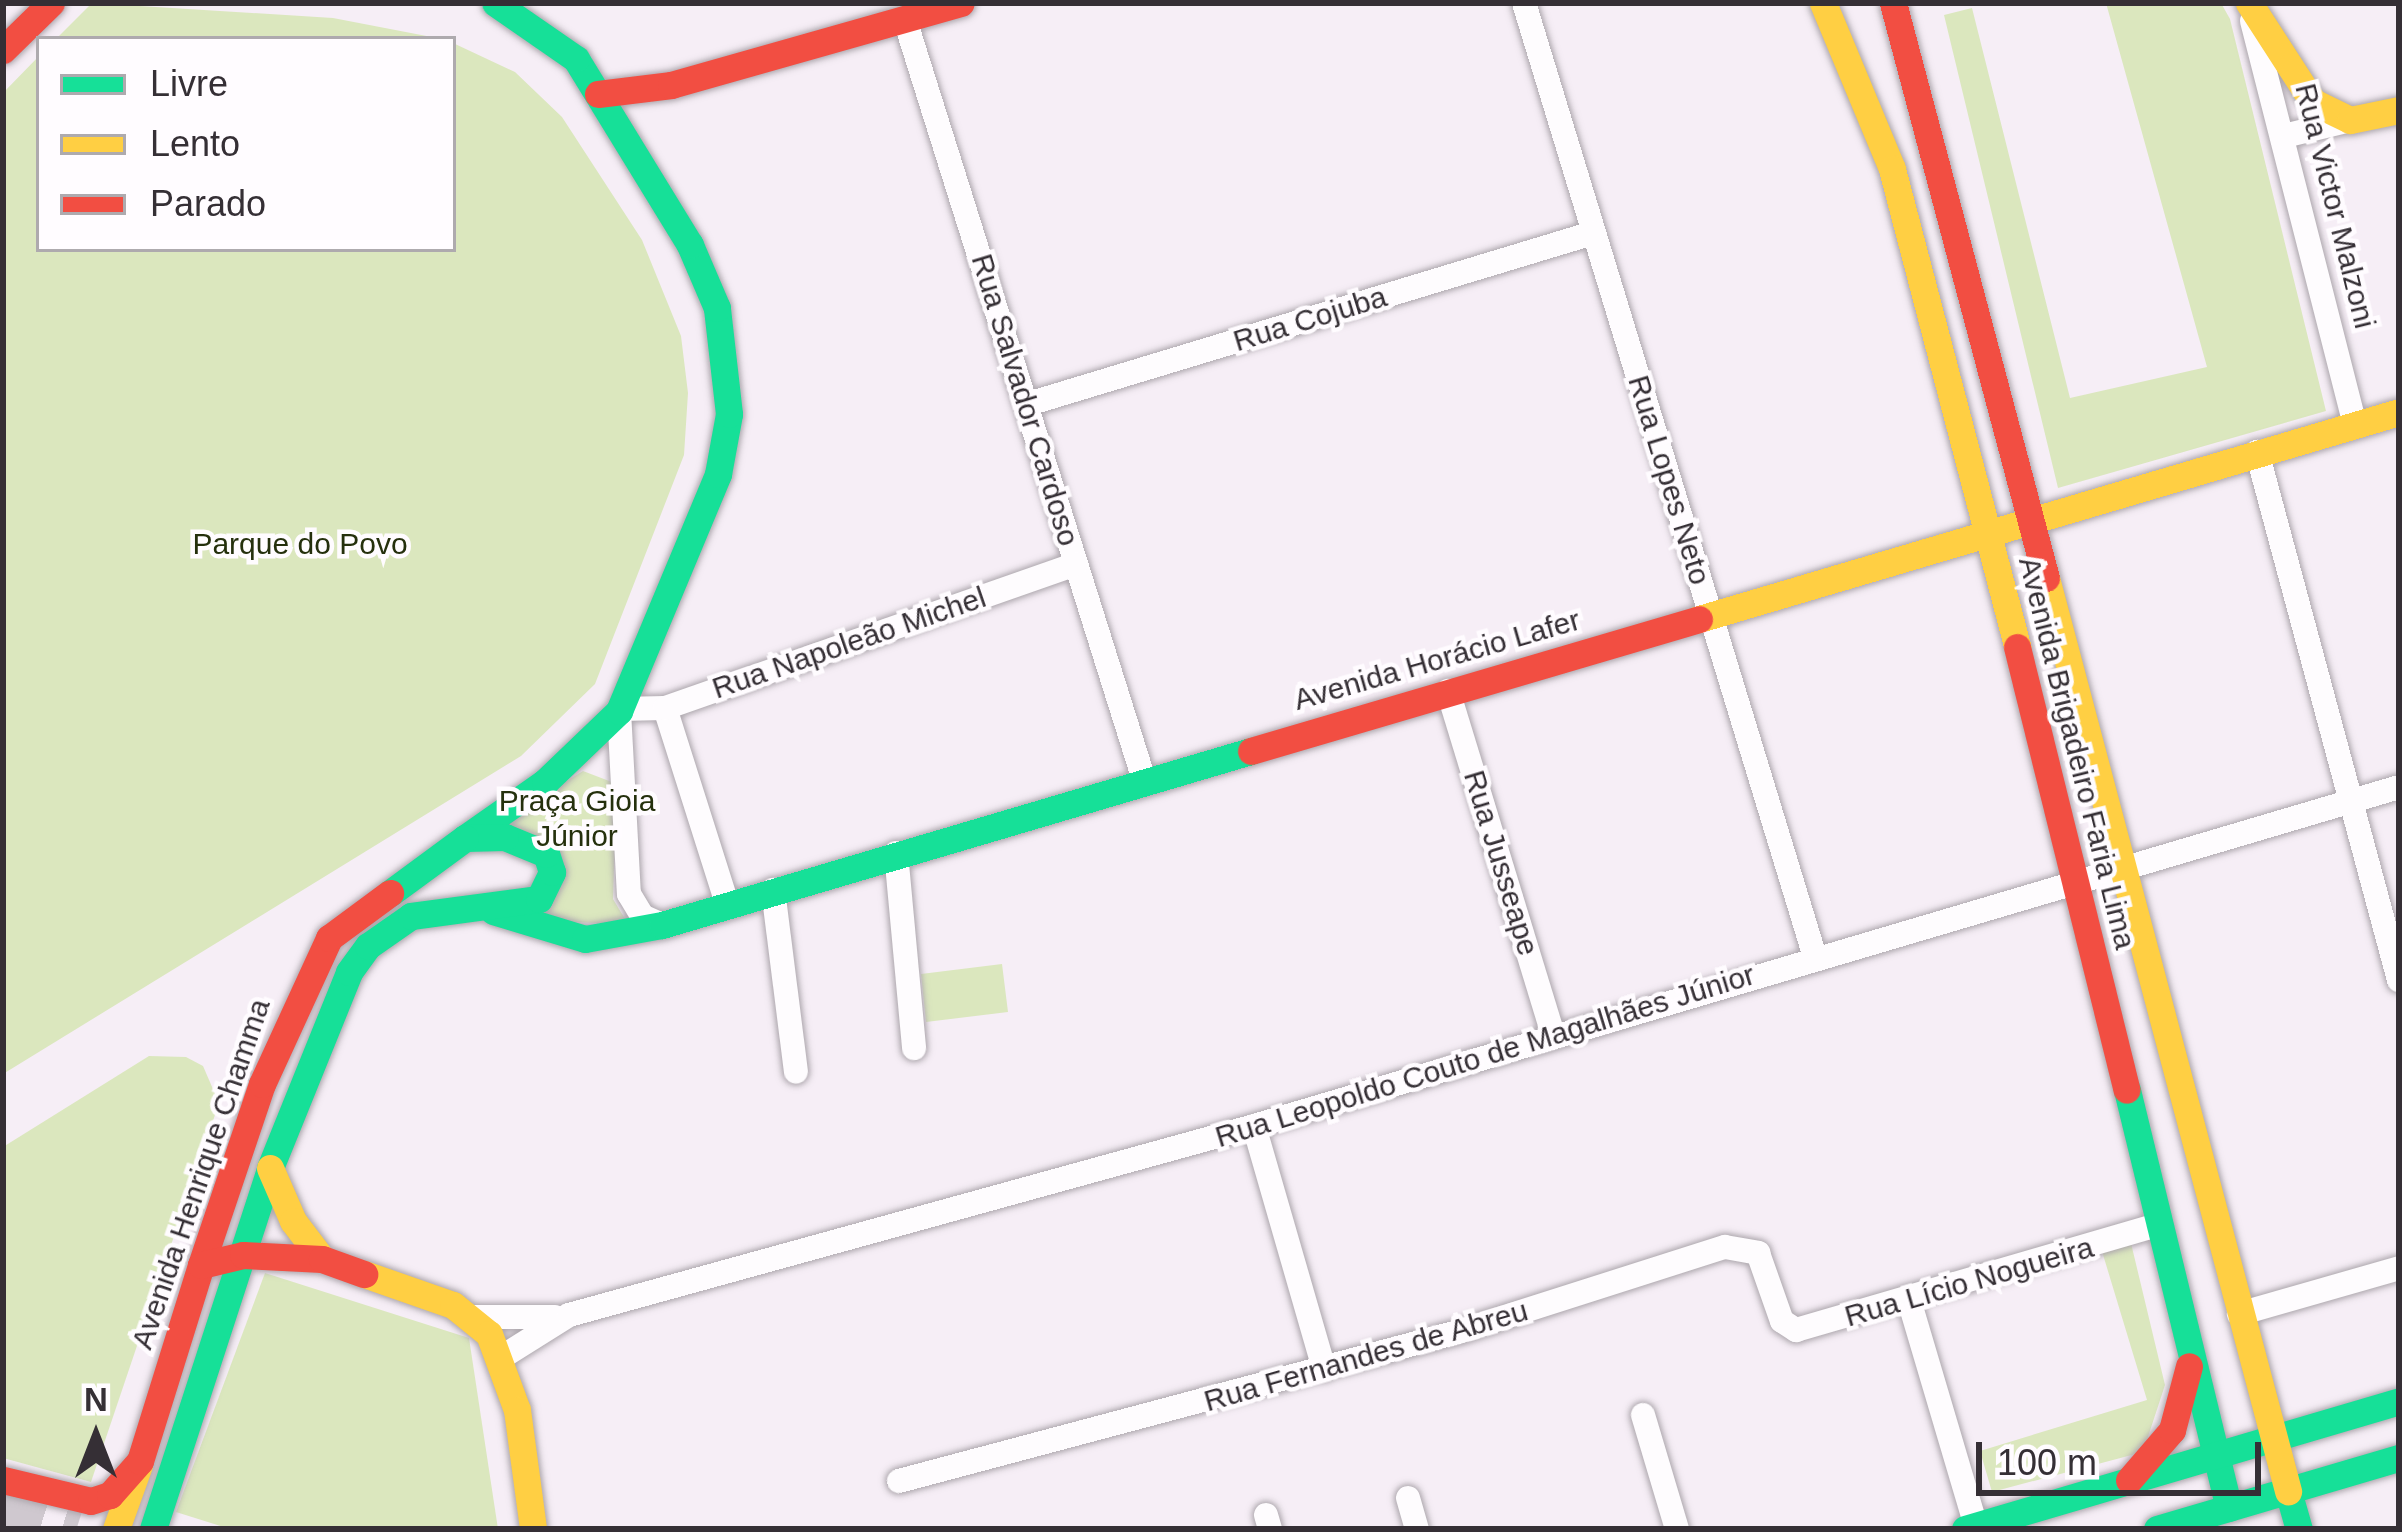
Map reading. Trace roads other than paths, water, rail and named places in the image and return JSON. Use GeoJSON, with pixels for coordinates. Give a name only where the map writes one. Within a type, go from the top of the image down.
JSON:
{"type":"FeatureCollection","features":[{"type":"Feature","properties":{"kind":"main road"},"geometry":{"type":"LineString","coordinates":[[495,3],[576,58],[691,245],[729,366],[718,474],[620,710]]}},
{"type":"Feature","properties":{"kind":"main road"},"geometry":{"type":"LineString","coordinates":[[598,94],[636,94],[961,3]]}},
{"type":"Feature","properties":{"kind":"main road","name":"Avenida Brigadeiro Faria Lima"},"geometry":{"type":"LineString","coordinates":[[1822,3],[1892,169],[2077,881],[2232,1518]]}},
{"type":"Feature","properties":{"kind":"main road","name":"Avenida Brigadeiro Faria Lima"},"geometry":{"type":"LineString","coordinates":[[1893,3],[2299,1529]]}},
{"type":"Feature","properties":{"kind":"main road","name":"Rua Victor Malzoni"},"geometry":{"type":"LineString","coordinates":[[2248,3],[2313,102],[2350,120]]}},
{"type":"Feature","properties":{"kind":"main road"},"geometry":{"type":"LineString","coordinates":[[3,26],[45,4]]}},
{"type":"Feature","properties":{"kind":"main road"},"geometry":{"type":"LineString","coordinates":[[3,50],[45,4]]}},
{"type":"Feature","properties":{"kind":"main road"},"geometry":{"type":"LineString","coordinates":[[1846,56],[1879,43],[1908,58]]}},
{"type":"Feature","properties":{"kind":"main road"},"geometry":{"type":"LineString","coordinates":[[2350,120],[2399,110]]}},
{"type":"Feature","properties":{"kind":"main road","name":"Avenida Horácio Lafer"},"geometry":{"type":"LineString","coordinates":[[493,911],[585,939],[662,925],[2399,412]]}},
{"type":"Feature","properties":{"kind":"main road","name":"Avenida Henrique Chamma"},"geometry":{"type":"LineString","coordinates":[[116,1529],[262,1084],[316,956],[353,915],[545,782],[620,710]]}},
{"type":"Feature","properties":{"kind":"main road"},"geometry":{"type":"LineString","coordinates":[[465,838],[524,841],[551,862],[539,899],[493,911]]}},
{"type":"Feature","properties":{"kind":"main road","name":"Avenida Henrique Chamma"},"geometry":{"type":"LineString","coordinates":[[153,1529],[270,1168],[338,992],[368,946],[434,910],[493,911]]}},
{"type":"Feature","properties":{"kind":"main road"},"geometry":{"type":"LineString","coordinates":[[2114,1041],[2159,1014]]}},
{"type":"Feature","properties":{"kind":"main road"},"geometry":{"type":"LineString","coordinates":[[2126,1093],[2148,1073],[2168,1085],[2194,1180],[2208,1196]]}},
{"type":"Feature","properties":{"kind":"main road"},"geometry":{"type":"LineString","coordinates":[[270,1168],[293,1221],[322,1259]]}},
{"type":"Feature","properties":{"kind":"main road"},"geometry":{"type":"LineString","coordinates":[[201,1265],[243,1255],[322,1259],[472,1317],[502,1357],[529,1522]]}},
{"type":"Feature","properties":{"kind":"main road"},"geometry":{"type":"LineString","coordinates":[[2246,1342],[2298,1396],[2387,1405]]}},
{"type":"Feature","properties":{"kind":"main road"},"geometry":{"type":"LineString","coordinates":[[2129,1480],[2173,1430],[2190,1353]]}},
{"type":"Feature","properties":{"kind":"main road"},"geometry":{"type":"LineString","coordinates":[[1971,1527],[2387,1405]]}},
{"type":"Feature","properties":{"kind":"main road"},"geometry":{"type":"LineString","coordinates":[[2157,1529],[2232,1518],[2288,1491],[2399,1458]]}},
{"type":"Feature","properties":{"kind":"main road"},"geometry":{"type":"LineString","coordinates":[[3,1480],[91,1501],[110,1495],[140,1461]]}},
{"type":"Feature","properties":{"kind":"street","name":"Rua Lopes Neto"},"geometry":{"type":"LineString","coordinates":[[1524,3],[1815,958]]}},
{"type":"Feature","properties":{"kind":"street","name":"Rua Victor Malzoni"},"geometry":{"type":"LineString","coordinates":[[2248,3],[2355,426]]}},
{"type":"Feature","properties":{"kind":"street","name":"Rua Salvador Cardoso"},"geometry":{"type":"LineString","coordinates":[[904,20],[1144,780]]}},
{"type":"Feature","properties":{"kind":"street"},"geometry":{"type":"LineString","coordinates":[[2284,136],[2350,120]]}},
{"type":"Feature","properties":{"kind":"street","name":"Rua Cojuba"},"geometry":{"type":"LineString","coordinates":[[1028,404],[1593,233]]}},
{"type":"Feature","properties":{"kind":"street"},"geometry":{"type":"LineString","coordinates":[[2258,452],[2399,980]]}},
{"type":"Feature","properties":{"kind":"street","name":"Rua Napoleão Michel"},"geometry":{"type":"LineString","coordinates":[[620,710],[665,707],[1076,564]]}},
{"type":"Feature","properties":{"kind":"street","name":"Rua Jusseape"},"geometry":{"type":"LineString","coordinates":[[1448,691],[1553,1035]]}},
{"type":"Feature","properties":{"kind":"street"},"geometry":{"type":"LineString","coordinates":[[665,707],[727,904]]}},
{"type":"Feature","properties":{"kind":"street"},"geometry":{"type":"LineString","coordinates":[[620,710],[629,894],[643,916],[662,925]]}},
{"type":"Feature","properties":{"kind":"street","name":"Rua Leopoldo Couto de Magalhães Júnior"},"geometry":{"type":"LineString","coordinates":[[472,1317],[569,1315],[1255,1126],[2399,787]]}},
{"type":"Feature","properties":{"kind":"street"},"geometry":{"type":"LineString","coordinates":[[896,853],[914,1048]]}},
{"type":"Feature","properties":{"kind":"street"},"geometry":{"type":"LineString","coordinates":[[773,890],[796,1072]]}},
{"type":"Feature","properties":{"kind":"street"},"geometry":{"type":"LineString","coordinates":[[1255,1126],[1324,1369]]}},
{"type":"Feature","properties":{"kind":"street","name":"Rua Lício Nogueira"},"geometry":{"type":"LineString","coordinates":[[1781,1321],[1803,1329],[2158,1225]]}},
{"type":"Feature","properties":{"kind":"street","name":"Rua Fernandes de Abreu"},"geometry":{"type":"LineString","coordinates":[[899,1481],[1324,1369],[1725,1246],[1758,1252],[1781,1321]]}},
{"type":"Feature","properties":{"kind":"street"},"geometry":{"type":"LineString","coordinates":[[2239,1314],[2399,1268]]}},
{"type":"Feature","properties":{"kind":"street"},"geometry":{"type":"LineString","coordinates":[[1909,1300],[1971,1527]]}},
{"type":"Feature","properties":{"kind":"street","name":"Rua Leopoldo Couto de Magalhães Júnior"},"geometry":{"type":"LineString","coordinates":[[502,1357],[569,1315]]}},
{"type":"Feature","properties":{"kind":"street"},"geometry":{"type":"LineString","coordinates":[[1643,1415],[1677,1529]]}},
{"type":"Feature","properties":{"kind":"street"},"geometry":{"type":"LineString","coordinates":[[1408,1498],[1417,1529]]}},
{"type":"Feature","properties":{"kind":"tunnel"},"geometry":{"type":"LineString","coordinates":[[3,1506],[76,1529]]}},
{"type":"Feature","properties":{"kind":"park label","name":"Parque do Povo"},"geometry":{"type":"Point","coordinates":[300,544]}},
{"type":"Feature","properties":{"kind":"park label","name":"Praça Gioia Júnior"},"geometry":{"type":"Point","coordinates":[577,818]}}]}
